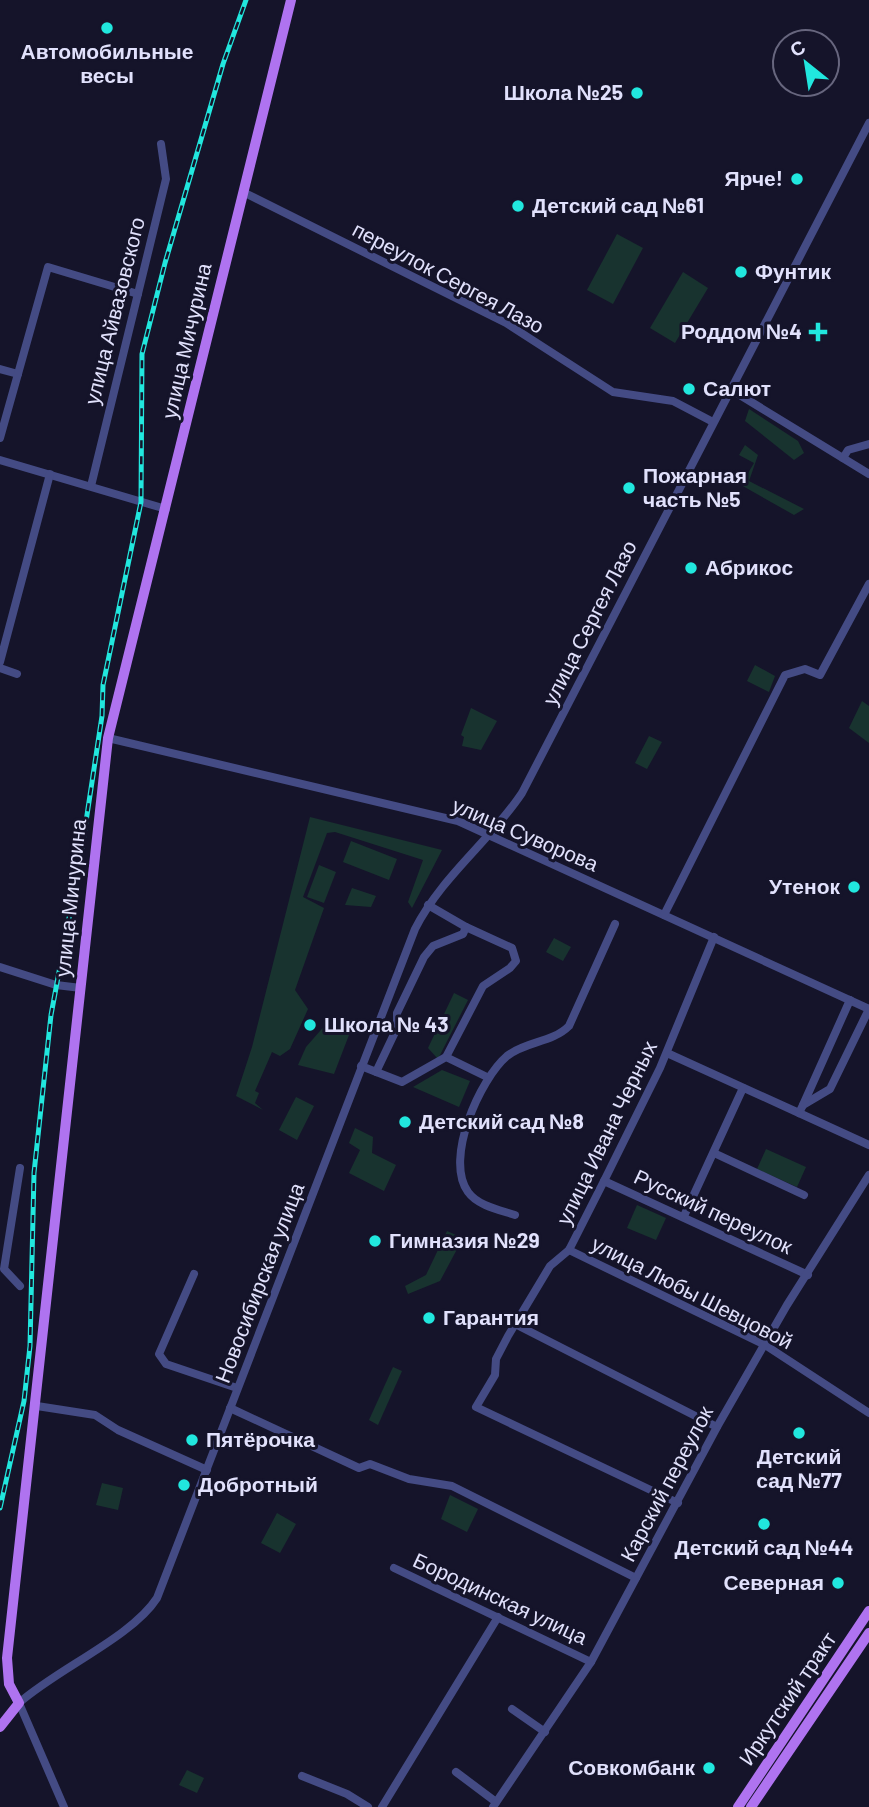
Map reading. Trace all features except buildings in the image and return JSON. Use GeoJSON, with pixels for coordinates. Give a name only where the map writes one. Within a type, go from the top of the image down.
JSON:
{"type":"FeatureCollection","features":[{"type":"Feature","properties":{"kind":"main road","name":"улица Мичурина"},"geometry":{"type":"LineString","coordinates":[[19,1703],[9,1684],[7,1658],[37,1406],[108,738],[291,0]]}},
{"type":"Feature","properties":{"kind":"main road","name":"Иркутский тракт"},"geometry":{"type":"LineString","coordinates":[[738,1807],[869,1611]]}},
{"type":"Feature","properties":{"kind":"main road","name":"Иркутский тракт"},"geometry":{"type":"LineString","coordinates":[[751,1807],[869,1633]]}},
{"type":"Feature","properties":{"kind":"main road"},"geometry":{"type":"LineString","coordinates":[[0,1727],[19,1703]]}},
{"type":"Feature","properties":{"kind":"street","name":"улица Сергея Лазо"},"geometry":{"type":"LineString","coordinates":[[488,835],[522,793],[869,123]]}},
{"type":"Feature","properties":{"kind":"street","name":"улица Айвазовского"},"geometry":{"type":"LineString","coordinates":[[91,486],[166,179],[161,144]]}},
{"type":"Feature","properties":{"kind":"street","name":"переулок Сергея Лазо"},"geometry":{"type":"LineString","coordinates":[[243,192],[506,323],[613,392],[673,401],[713,422]]}},
{"type":"Feature","properties":{"kind":"street"},"geometry":{"type":"LineString","coordinates":[[0,438],[48,267],[138,294]]}},
{"type":"Feature","properties":{"kind":"street"},"geometry":{"type":"LineString","coordinates":[[0,369],[18,374]]}},
{"type":"Feature","properties":{"kind":"street"},"geometry":{"type":"LineString","coordinates":[[730,389],[869,474]]}},
{"type":"Feature","properties":{"kind":"street"},"geometry":{"type":"LineString","coordinates":[[843,458],[848,450],[869,444]]}},
{"type":"Feature","properties":{"kind":"street"},"geometry":{"type":"LineString","coordinates":[[0,460],[166,509]]}},
{"type":"Feature","properties":{"kind":"street"},"geometry":{"type":"LineString","coordinates":[[0,662],[50,474]]}},
{"type":"Feature","properties":{"kind":"street"},"geometry":{"type":"LineString","coordinates":[[664,915],[785,675],[804,668],[820,674],[869,584]]}},
{"type":"Feature","properties":{"kind":"street"},"geometry":{"type":"LineString","coordinates":[[0,622],[10,625]]}},
{"type":"Feature","properties":{"kind":"street"},"geometry":{"type":"LineString","coordinates":[[0,668],[17,674]]}},
{"type":"Feature","properties":{"kind":"street","name":"улица Суворова"},"geometry":{"type":"LineString","coordinates":[[108,738],[458,821],[869,1009]]}},
{"type":"Feature","properties":{"kind":"street","name":"Новосибирская улица"},"geometry":{"type":"LineString","coordinates":[[19,1703],[49,1679],[138,1621],[151,1607],[162,1587],[404,954],[428,905],[460,863],[488,835]]}},
{"type":"Feature","properties":{"kind":"street"},"geometry":{"type":"LineString","coordinates":[[361,1066],[402,1082],[446,1057],[483,986],[516,961],[512,948],[466,927],[428,905]]}},
{"type":"Feature","properties":{"kind":"street"},"geometry":{"type":"LineString","coordinates":[[515,1215],[473,1199],[463,1183],[461,1143],[487,1077],[514,1051],[559,1036],[569,1026],[615,924]]}},
{"type":"Feature","properties":{"kind":"street"},"geometry":{"type":"LineString","coordinates":[[376,1072],[397,1028],[397,1013],[424,957],[433,947],[463,934],[466,927]]}},
{"type":"Feature","properties":{"kind":"street","name":"улица Ивана Черных"},"geometry":{"type":"LineString","coordinates":[[678,1503],[476,1407],[495,1375],[496,1359],[550,1266],[569,1250],[604,1181],[667,1053],[714,937]]}},
{"type":"Feature","properties":{"kind":"street"},"geometry":{"type":"LineString","coordinates":[[0,967],[56,985],[81,988]]}},
{"type":"Feature","properties":{"kind":"street"},"geometry":{"type":"LineString","coordinates":[[801,1109],[850,1000]]}},
{"type":"Feature","properties":{"kind":"street"},"geometry":{"type":"LineString","coordinates":[[801,1109],[830,1089],[869,1009]]}},
{"type":"Feature","properties":{"kind":"street"},"geometry":{"type":"LineString","coordinates":[[667,1053],[743,1088],[801,1109],[869,1144]]}},
{"type":"Feature","properties":{"kind":"street"},"geometry":{"type":"LineString","coordinates":[[446,1057],[487,1077]]}},
{"type":"Feature","properties":{"kind":"street"},"geometry":{"type":"LineString","coordinates":[[684,1216],[743,1088]]}},
{"type":"Feature","properties":{"kind":"street"},"geometry":{"type":"LineString","coordinates":[[714,1153],[804,1195]]}},
{"type":"Feature","properties":{"kind":"street"},"geometry":{"type":"LineString","coordinates":[[20,1168],[5,1269],[20,1286]]}},
{"type":"Feature","properties":{"kind":"street","name":"Карский переулок"},"geometry":{"type":"LineString","coordinates":[[495,1804],[591,1662],[718,1427],[869,1175]]}},
{"type":"Feature","properties":{"kind":"street","name":"Русский переулок"},"geometry":{"type":"LineString","coordinates":[[604,1181],[808,1275]]}},
{"type":"Feature","properties":{"kind":"street","name":"улица Любы Шевцовой"},"geometry":{"type":"LineString","coordinates":[[569,1250],[765,1345],[869,1413]]}},
{"type":"Feature","properties":{"kind":"street"},"geometry":{"type":"LineString","coordinates":[[194,1274],[159,1354],[166,1364],[237,1388]]}},
{"type":"Feature","properties":{"kind":"street"},"geometry":{"type":"LineString","coordinates":[[517,1325],[718,1427]]}},
{"type":"Feature","properties":{"kind":"street"},"geometry":{"type":"LineString","coordinates":[[37,1406],[95,1415],[118,1430],[207,1469]]}},
{"type":"Feature","properties":{"kind":"street"},"geometry":{"type":"LineString","coordinates":[[230,1408],[359,1468],[369,1464],[408,1479],[452,1486],[636,1578]]}},
{"type":"Feature","properties":{"kind":"street","name":"Бородинская улица"},"geometry":{"type":"LineString","coordinates":[[394,1568],[591,1662]]}},
{"type":"Feature","properties":{"kind":"street"},"geometry":{"type":"LineString","coordinates":[[382,1807],[498,1617]]}},
{"type":"Feature","properties":{"kind":"street","name":"улица Мичурина"},"geometry":{"type":"LineString","coordinates":[[19,1703],[64,1807]]}},
{"type":"Feature","properties":{"kind":"street"},"geometry":{"type":"LineString","coordinates":[[512,1709],[545,1732]]}},
{"type":"Feature","properties":{"kind":"street"},"geometry":{"type":"LineString","coordinates":[[456,1772],[495,1804]]}},
{"type":"Feature","properties":{"kind":"street"},"geometry":{"type":"LineString","coordinates":[[302,1776],[347,1794],[368,1807]]}},
{"type":"Feature","properties":{"kind":"green space"},"geometry":{"type":"Polygon","coordinates":[[[617,234],[643,248],[613,304],[587,290],[617,234]]]}},
{"type":"Feature","properties":{"kind":"green space"},"geometry":{"type":"Polygon","coordinates":[[[683,272],[708,288],[675,343],[650,328],[683,272]]]}},
{"type":"Feature","properties":{"kind":"green space"},"geometry":{"type":"Polygon","coordinates":[[[749,409],[798,441],[804,453],[794,460],[745,421],[749,409]]]}},
{"type":"Feature","properties":{"kind":"green space"},"geometry":{"type":"Polygon","coordinates":[[[745,445],[758,455],[749,481],[804,509],[794,515],[741,485],[754,463],[739,455],[745,445]]]}},
{"type":"Feature","properties":{"kind":"green space"},"geometry":{"type":"Polygon","coordinates":[[[755,665],[775,676],[769,692],[747,681],[755,665]]]}},
{"type":"Feature","properties":{"kind":"green space"},"geometry":{"type":"Polygon","coordinates":[[[862,701],[869,706],[869,743],[849,728],[862,701]]]}},
{"type":"Feature","properties":{"kind":"green space"},"geometry":{"type":"Polygon","coordinates":[[[471,708],[497,721],[481,750],[462,746],[464,737],[461,735],[471,708]]]}},
{"type":"Feature","properties":{"kind":"green space"},"geometry":{"type":"Polygon","coordinates":[[[649,736],[662,742],[647,769],[635,763],[649,736]]]}},
{"type":"Feature","properties":{"kind":"green space"},"geometry":{"type":"Polygon","coordinates":[[[310,817],[442,850],[412,908],[408,902],[423,860],[335,832],[327,833],[303,897],[324,908],[295,990],[308,1009],[290,1049],[280,1056],[272,1052],[255,1091],[259,1093],[255,1103],[263,1110],[236,1096],[252,1047],[310,817]]]}},
{"type":"Feature","properties":{"kind":"green space"},"geometry":{"type":"Polygon","coordinates":[[[351,841],[397,859],[389,880],[343,862],[351,841]]]}},
{"type":"Feature","properties":{"kind":"green space"},"geometry":{"type":"Polygon","coordinates":[[[319,865],[336,872],[324,903],[307,897],[319,865]]]}},
{"type":"Feature","properties":{"kind":"green space"},"geometry":{"type":"Polygon","coordinates":[[[352,888],[376,896],[371,907],[345,905],[352,888]]]}},
{"type":"Feature","properties":{"kind":"green space"},"geometry":{"type":"Polygon","coordinates":[[[554,938],[571,947],[563,961],[546,952],[554,938]]]}},
{"type":"Feature","properties":{"kind":"green space"},"geometry":{"type":"Polygon","coordinates":[[[454,993],[468,1000],[438,1059],[428,1048],[454,993]]]}},
{"type":"Feature","properties":{"kind":"green space"},"geometry":{"type":"Polygon","coordinates":[[[327,1023],[343,1027],[349,1035],[334,1074],[298,1065],[306,1047],[327,1023]]]}},
{"type":"Feature","properties":{"kind":"green space"},"geometry":{"type":"Polygon","coordinates":[[[442,1070],[470,1081],[459,1107],[413,1087],[442,1070]]]}},
{"type":"Feature","properties":{"kind":"green space"},"geometry":{"type":"Polygon","coordinates":[[[296,1097],[314,1106],[297,1140],[279,1130],[296,1097]]]}},
{"type":"Feature","properties":{"kind":"green space"},"geometry":{"type":"Polygon","coordinates":[[[355,1128],[373,1137],[372,1153],[396,1165],[384,1191],[349,1173],[360,1150],[349,1143],[355,1128]]]}},
{"type":"Feature","properties":{"kind":"green space"},"geometry":{"type":"Polygon","coordinates":[[[766,1149],[806,1167],[797,1187],[757,1169],[766,1149]]]}},
{"type":"Feature","properties":{"kind":"green space"},"geometry":{"type":"Polygon","coordinates":[[[637,1205],[666,1218],[656,1240],[627,1228],[637,1205]]]}},
{"type":"Feature","properties":{"kind":"green space"},"geometry":{"type":"Polygon","coordinates":[[[447,1231],[463,1238],[440,1281],[408,1294],[405,1286],[426,1275],[447,1231]]]}},
{"type":"Feature","properties":{"kind":"green space"},"geometry":{"type":"Polygon","coordinates":[[[393,1367],[402,1371],[378,1425],[369,1420],[393,1367]]]}},
{"type":"Feature","properties":{"kind":"green space"},"geometry":{"type":"Polygon","coordinates":[[[102,1483],[123,1488],[118,1510],[96,1505],[102,1483]]]}},
{"type":"Feature","properties":{"kind":"green space"},"geometry":{"type":"Polygon","coordinates":[[[450,1495],[478,1509],[467,1532],[441,1519],[450,1495]]]}},
{"type":"Feature","properties":{"kind":"green space"},"geometry":{"type":"Polygon","coordinates":[[[277,1513],[296,1524],[280,1553],[261,1543],[277,1513]]]}},
{"type":"Feature","properties":{"kind":"green space"},"geometry":{"type":"Polygon","coordinates":[[[187,1770],[204,1778],[197,1793],[179,1785],[187,1770]]]}},
{"type":"Feature","properties":{"kind":"railway"},"geometry":{"type":"LineString","coordinates":[[0,1508],[24,1401],[30,1346],[34,1173],[51,1015],[82,848],[102,716],[103,685],[141,502],[142,354],[165,263],[223,64],[246,0]]}},
{"type":"Feature","properties":{"kind":"place","name":"Автомобильные весы"},"geometry":{"type":"Point","coordinates":[107,28]}},
{"type":"Feature","properties":{"kind":"place","name":"Школа №25"},"geometry":{"type":"Point","coordinates":[637,93]}},
{"type":"Feature","properties":{"kind":"place","name":"Ярче!"},"geometry":{"type":"Point","coordinates":[797,179]}},
{"type":"Feature","properties":{"kind":"place","name":"Детский сад №61"},"geometry":{"type":"Point","coordinates":[518,206]}},
{"type":"Feature","properties":{"kind":"place","name":"Фунтик"},"geometry":{"type":"Point","coordinates":[741,272]}},
{"type":"Feature","properties":{"kind":"place","name":"Роддом №4"},"geometry":{"type":"Point","coordinates":[818,332]}},
{"type":"Feature","properties":{"kind":"place","name":"Салют"},"geometry":{"type":"Point","coordinates":[689,389]}},
{"type":"Feature","properties":{"kind":"place","name":"Пожарная часть №5"},"geometry":{"type":"Point","coordinates":[629,488]}},
{"type":"Feature","properties":{"kind":"place","name":"Абрикос"},"geometry":{"type":"Point","coordinates":[691,568]}},
{"type":"Feature","properties":{"kind":"place","name":"Утенок"},"geometry":{"type":"Point","coordinates":[854,887]}},
{"type":"Feature","properties":{"kind":"place","name":"Школа № 43"},"geometry":{"type":"Point","coordinates":[310,1025]}},
{"type":"Feature","properties":{"kind":"place","name":"Детский сад №8"},"geometry":{"type":"Point","coordinates":[405,1122]}},
{"type":"Feature","properties":{"kind":"place","name":"Гимназия №29"},"geometry":{"type":"Point","coordinates":[375,1241]}},
{"type":"Feature","properties":{"kind":"place","name":"Гарантия"},"geometry":{"type":"Point","coordinates":[429,1318]}},
{"type":"Feature","properties":{"kind":"place","name":"Детский сад №77"},"geometry":{"type":"Point","coordinates":[799,1433]}},
{"type":"Feature","properties":{"kind":"place","name":"Пятёрочка"},"geometry":{"type":"Point","coordinates":[192,1440]}},
{"type":"Feature","properties":{"kind":"place","name":"Добротный"},"geometry":{"type":"Point","coordinates":[184,1485]}},
{"type":"Feature","properties":{"kind":"place","name":"Детский сад №44"},"geometry":{"type":"Point","coordinates":[764,1524]}},
{"type":"Feature","properties":{"kind":"place","name":"Северная"},"geometry":{"type":"Point","coordinates":[838,1583]}},
{"type":"Feature","properties":{"kind":"place","name":"Совкомбанк"},"geometry":{"type":"Point","coordinates":[709,1768]}}]}
